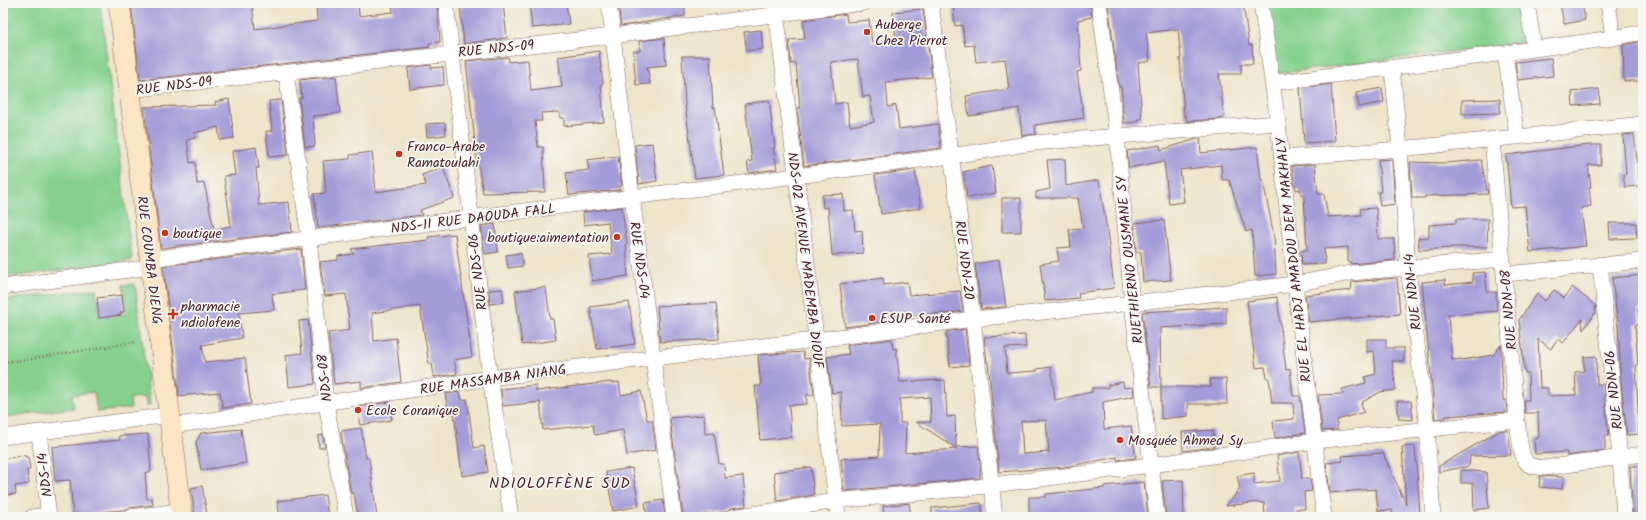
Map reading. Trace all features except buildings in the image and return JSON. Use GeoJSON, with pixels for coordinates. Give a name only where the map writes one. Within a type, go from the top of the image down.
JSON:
{"type":"FeatureCollection","features":[{"type":"Feature","properties":{"kind":"street","name":"RUE COUMBA DIENG"},"geometry":{"type":"LineString","coordinates":[[119,3],[182,514]]}},
{"type":"Feature","properties":{"kind":"street","name":"RUE NDS-06"},"geometry":{"type":"LineString","coordinates":[[446,3],[470,218],[490,378],[511,517]]}},
{"type":"Feature","properties":{"kind":"street","name":"RUE NDS-04"},"geometry":{"type":"LineString","coordinates":[[609,3],[632,197],[674,517]]}},
{"type":"Feature","properties":{"kind":"street","name":"RUE NDS-09"},"geometry":{"type":"LineString","coordinates":[[129,90],[612,36],[776,9],[863,3]]}},
{"type":"Feature","properties":{"kind":"street","name":"RUE NDN-20"},"geometry":{"type":"LineString","coordinates":[[932,3],[973,319],[996,517]]}},
{"type":"Feature","properties":{"kind":"street","name":"RUETHIERNO OUSMANE SY"},"geometry":{"type":"LineString","coordinates":[[1099,3],[1117,136],[1132,303],[1157,517]]}},
{"type":"Feature","properties":{"kind":"street","name":"RUE EL HADJ AMADOU DEM MAKHALY"},"geometry":{"type":"LineString","coordinates":[[1261,3],[1278,123],[1295,284],[1324,517]]}},
{"type":"Feature","properties":{"kind":"street"},"geometry":{"type":"LineString","coordinates":[[1527,3],[1534,48]]}},
{"type":"Feature","properties":{"kind":"street"},"geometry":{"type":"LineString","coordinates":[[1608,3],[1613,38]]}},
{"type":"Feature","properties":{"kind":"street","name":"NDS-02 AVENUE MADEMBA DIOUF"},"geometry":{"type":"LineString","coordinates":[[776,9],[838,517]]}},
{"type":"Feature","properties":{"kind":"street"},"geometry":{"type":"LineString","coordinates":[[1272,83],[1505,53],[1613,38],[1643,32]]}},
{"type":"Feature","properties":{"kind":"street"},"geometry":{"type":"LineString","coordinates":[[1505,53],[1518,137]]}},
{"type":"Feature","properties":{"kind":"street","name":"RUE NDN-14"},"geometry":{"type":"LineString","coordinates":[[1392,68],[1400,149],[1408,267],[1427,428],[1433,517]]}},
{"type":"Feature","properties":{"kind":"street","name":"NDS-08"},"geometry":{"type":"LineString","coordinates":[[286,73],[309,239],[326,403],[346,517]]}},
{"type":"Feature","properties":{"kind":"street","name":"NDS-11 RUE DAOUDA FALL"},"geometry":{"type":"LineString","coordinates":[[3,287],[309,239],[951,156],[1033,143],[1278,123]]}},
{"type":"Feature","properties":{"kind":"street"},"geometry":{"type":"LineString","coordinates":[[1282,158],[1400,149],[1643,124]]}},
{"type":"Feature","properties":{"kind":"street","name":"RUE NDN-08"},"geometry":{"type":"LineString","coordinates":[[1492,139],[1517,420],[1520,444],[1526,459],[1528,463],[1535,467],[1544,468],[1620,457]]}},
{"type":"Feature","properties":{"kind":"street","name":"RUE MASSAMBA NIANG"},"geometry":{"type":"LineString","coordinates":[[3,437],[170,421],[326,403],[490,378],[816,340],[973,319],[1132,303],[1295,284],[1351,273],[1503,259]]}},
{"type":"Feature","properties":{"kind":"street"},"geometry":{"type":"LineString","coordinates":[[1505,274],[1643,261]]}},
{"type":"Feature","properties":{"kind":"street","name":"RUE NDN-06"},"geometry":{"type":"LineString","coordinates":[[1600,264],[1620,457],[1624,517]]}},
{"type":"Feature","properties":{"kind":"street"},"geometry":{"type":"LineString","coordinates":[[733,517],[836,501],[992,485],[1151,465],[1315,441],[1427,428],[1517,420]]}},
{"type":"Feature","properties":{"kind":"street","name":"NDS-14"},"geometry":{"type":"LineString","coordinates":[[39,433],[49,516]]}},
{"type":"Feature","properties":{"kind":"street"},"geometry":{"type":"LineString","coordinates":[[1620,457],[1643,454]]}},
{"type":"Feature","properties":{"kind":"street"},"geometry":{"type":"LineString","coordinates":[[130,517],[182,514]]}},
{"type":"Feature","properties":{"kind":"street"},"geometry":{"type":"LineString","coordinates":[[32,517],[49,516]]}},
{"type":"Feature","properties":{"kind":"path"},"geometry":{"type":"LineString","coordinates":[[3,362],[25,360],[136,342]]}},
{"type":"Feature","properties":{"kind":"green space"},"geometry":{"type":"Polygon","coordinates":[[[3,3],[100,3],[132,260],[3,278],[3,3]]]}},
{"type":"Feature","properties":{"kind":"green space"},"geometry":{"type":"Polygon","coordinates":[[[1263,3],[1517,3],[1523,43],[1273,74],[1263,3]]]}},
{"type":"Feature","properties":{"kind":"green space"},"geometry":{"type":"Polygon","coordinates":[[[135,284],[150,405],[146,406],[145,397],[130,398],[131,408],[97,412],[94,392],[72,395],[74,408],[3,417],[3,300],[96,289],[99,317],[126,314],[123,285],[135,284]]]}},
{"type":"Feature","properties":{"kind":"place","name":"Auberge Chez Pierrot"},"geometry":{"type":"Point","coordinates":[867,32]}},
{"type":"Feature","properties":{"kind":"place","name":"Franco-Arabe Ramatoulahi"},"geometry":{"type":"Point","coordinates":[399,154]}},
{"type":"Feature","properties":{"kind":"place","name":"boutique"},"geometry":{"type":"Point","coordinates":[165,233]}},
{"type":"Feature","properties":{"kind":"place","name":"boutique:aimentation"},"geometry":{"type":"Point","coordinates":[617,237]}},
{"type":"Feature","properties":{"kind":"place","name":"pharmacie ndiolofene"},"geometry":{"type":"Point","coordinates":[173,314]}},
{"type":"Feature","properties":{"kind":"place","name":"ESUP Santé"},"geometry":{"type":"Point","coordinates":[872,318]}},
{"type":"Feature","properties":{"kind":"place","name":"Ecole Coranique"},"geometry":{"type":"Point","coordinates":[358,410]}},
{"type":"Feature","properties":{"kind":"place","name":"Mosquée Ahmed Sy"},"geometry":{"type":"Point","coordinates":[1120,440]}},
{"type":"Feature","properties":{"kind":"district","name":"NDIOLOFFÈNE SUD"},"geometry":{"type":"Point","coordinates":[560,483]}}]}
